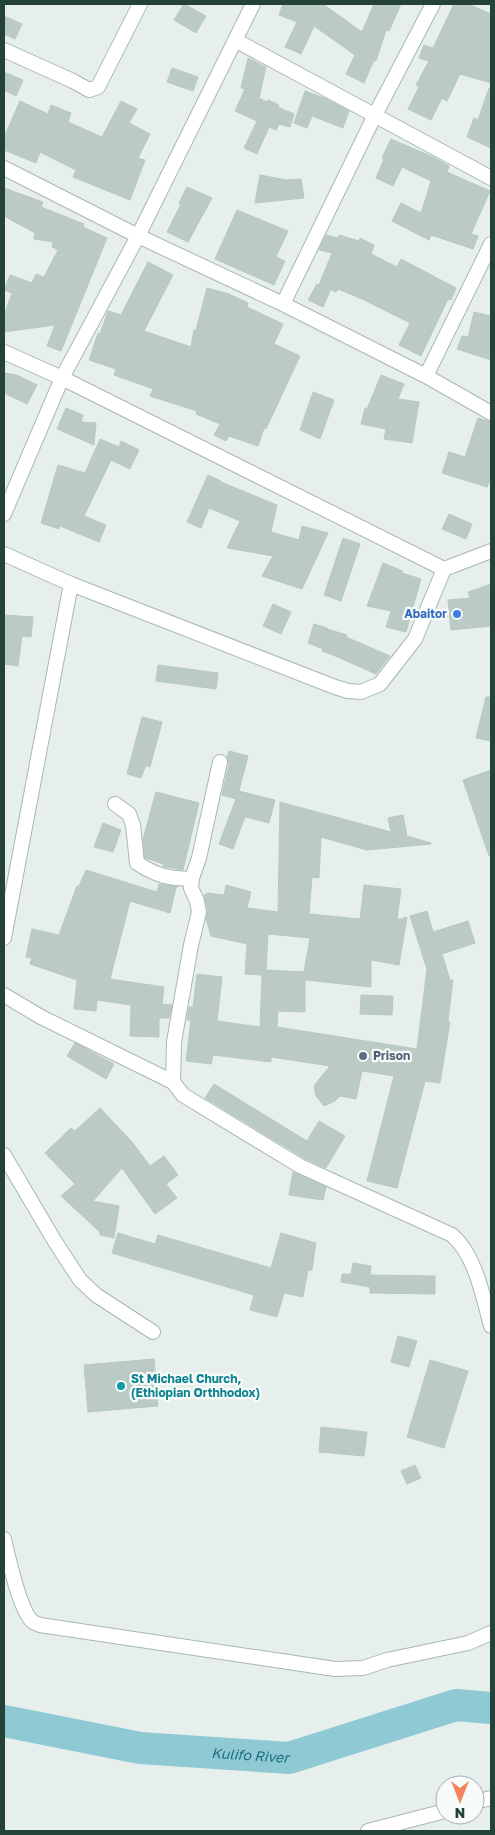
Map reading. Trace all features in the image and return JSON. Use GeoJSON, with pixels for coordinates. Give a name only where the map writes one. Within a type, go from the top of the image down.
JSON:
{"type":"FeatureCollection","features":[{"type":"Feature","properties":{"kind":"street"},"geometry":{"type":"LineString","coordinates":[[4,50],[89,90],[98,87],[140,4]]}},
{"type":"Feature","properties":{"kind":"street"},"geometry":{"type":"LineString","coordinates":[[4,514],[62,378],[138,236],[253,4]]}},
{"type":"Feature","properties":{"kind":"street"},"geometry":{"type":"LineString","coordinates":[[283,304],[375,115],[433,4]]}},
{"type":"Feature","properties":{"kind":"street"},"geometry":{"type":"LineString","coordinates":[[236,40],[491,178]]}},
{"type":"Feature","properties":{"kind":"street"},"geometry":{"type":"LineString","coordinates":[[4,168],[138,236],[283,304],[426,376],[491,413]]}},
{"type":"Feature","properties":{"kind":"street"},"geometry":{"type":"LineString","coordinates":[[426,376],[491,244]]}},
{"type":"Feature","properties":{"kind":"street"},"geometry":{"type":"LineString","coordinates":[[4,352],[62,378],[444,569]]}},
{"type":"Feature","properties":{"kind":"street"},"geometry":{"type":"LineString","coordinates":[[4,554],[71,584],[335,687],[348,691],[362,692],[380,684],[415,639],[444,569],[491,550]]}},
{"type":"Feature","properties":{"kind":"street"},"geometry":{"type":"LineString","coordinates":[[4,938],[71,584]]}},
{"type":"Feature","properties":{"kind":"street"},"geometry":{"type":"LineString","coordinates":[[173,1082],[174,1042],[191,945],[199,912],[197,900],[191,888],[192,878],[199,858],[220,762]]}},
{"type":"Feature","properties":{"kind":"street"},"geometry":{"type":"LineString","coordinates":[[114,804],[129,814],[137,863],[147,870],[164,877],[192,878]]}},
{"type":"Feature","properties":{"kind":"street"},"geometry":{"type":"LineString","coordinates":[[4,995],[41,1016],[173,1082],[183,1095],[300,1166],[452,1235],[462,1243],[468,1254],[491,1326]]}},
{"type":"Feature","properties":{"kind":"street"},"geometry":{"type":"LineString","coordinates":[[4,1155],[80,1280],[96,1295],[153,1332]]}},
{"type":"Feature","properties":{"kind":"street"},"geometry":{"type":"LineString","coordinates":[[4,1539],[14,1578],[28,1615],[32,1621],[40,1625],[335,1669],[363,1668],[387,1660],[468,1643],[491,1633]]}},
{"type":"Feature","properties":{"kind":"street"},"geometry":{"type":"LineString","coordinates":[[368,1831],[435,1813]]}},
{"type":"Feature","properties":{"kind":"building"},"geometry":{"type":"Polygon","coordinates":[[[184,4],[206,16],[196,33],[174,20],[184,4]]]}},
{"type":"Feature","properties":{"kind":"building"},"geometry":{"type":"Polygon","coordinates":[[[283,4],[323,4],[362,32],[374,4],[401,4],[389,31],[386,30],[376,61],[374,60],[364,83],[346,74],[355,55],[314,26],[301,54],[285,47],[297,22],[279,15],[283,4]]]}},
{"type":"Feature","properties":{"kind":"building"},"geometry":{"type":"Polygon","coordinates":[[[454,4],[468,4],[491,14],[491,83],[460,74],[447,101],[442,98],[431,120],[408,109],[419,87],[416,85],[429,61],[419,58],[424,45],[433,48],[454,4]]]}},
{"type":"Feature","properties":{"kind":"building"},"geometry":{"type":"Polygon","coordinates":[[[4,16],[22,24],[15,39],[4,34],[4,16]]]}},
{"type":"Feature","properties":{"kind":"building"},"geometry":{"type":"Polygon","coordinates":[[[248,58],[266,67],[259,98],[279,105],[278,107],[294,114],[290,127],[279,124],[276,130],[269,127],[257,154],[244,148],[257,121],[235,111],[245,89],[241,88],[248,58]]]}},
{"type":"Feature","properties":{"kind":"building"},"geometry":{"type":"Polygon","coordinates":[[[172,68],[198,77],[193,91],[167,82],[172,68]]]}},
{"type":"Feature","properties":{"kind":"building"},"geometry":{"type":"Polygon","coordinates":[[[4,72],[23,80],[16,96],[4,90],[4,72]]]}},
{"type":"Feature","properties":{"kind":"building"},"geometry":{"type":"Polygon","coordinates":[[[489,88],[491,89],[491,148],[467,137],[474,118],[478,120],[489,88]]]}},
{"type":"Feature","properties":{"kind":"building"},"geometry":{"type":"Polygon","coordinates":[[[305,91],[349,111],[343,128],[312,116],[307,128],[294,123],[305,91]]]}},
{"type":"Feature","properties":{"kind":"building"},"geometry":{"type":"Polygon","coordinates":[[[20,101],[48,114],[51,105],[71,113],[68,122],[102,137],[121,101],[137,109],[129,123],[150,134],[138,158],[145,160],[130,200],[73,177],[76,170],[40,152],[36,163],[4,150],[4,137],[20,101]]]}},
{"type":"Feature","properties":{"kind":"building"},"geometry":{"type":"Polygon","coordinates":[[[391,139],[433,157],[449,166],[447,172],[490,191],[471,234],[478,236],[473,249],[431,235],[429,240],[392,221],[401,203],[421,213],[431,181],[402,167],[393,186],[376,178],[384,159],[382,158],[391,139]]]}},
{"type":"Feature","properties":{"kind":"building"},"geometry":{"type":"Polygon","coordinates":[[[260,175],[286,180],[301,179],[304,198],[255,203],[260,175]]]}},
{"type":"Feature","properties":{"kind":"building"},"geometry":{"type":"Polygon","coordinates":[[[187,187],[212,198],[188,242],[167,232],[187,187]]]}},
{"type":"Feature","properties":{"kind":"building"},"geometry":{"type":"Polygon","coordinates":[[[4,188],[43,202],[41,207],[84,224],[83,227],[107,238],[61,351],[47,346],[55,325],[4,332],[4,316],[12,293],[4,290],[10,275],[32,283],[36,274],[44,277],[58,250],[52,247],[53,242],[34,239],[35,233],[4,216],[4,188]]]}},
{"type":"Feature","properties":{"kind":"building"},"geometry":{"type":"Polygon","coordinates":[[[237,210],[288,231],[276,257],[285,261],[274,285],[215,259],[237,210]]]}},
{"type":"Feature","properties":{"kind":"building"},"geometry":{"type":"Polygon","coordinates":[[[326,235],[338,238],[339,235],[359,241],[360,238],[374,245],[371,254],[397,267],[401,259],[456,288],[451,300],[448,299],[421,356],[399,345],[410,323],[362,299],[338,289],[336,292],[321,286],[330,291],[323,307],[308,300],[317,284],[319,285],[332,253],[319,250],[326,235]]]}},
{"type":"Feature","properties":{"kind":"building"},"geometry":{"type":"Polygon","coordinates":[[[148,262],[173,275],[144,331],[191,347],[194,330],[196,330],[207,288],[229,294],[248,303],[247,307],[283,324],[274,344],[300,356],[266,429],[264,428],[258,446],[229,436],[226,441],[214,435],[220,424],[196,414],[197,411],[150,396],[153,389],[114,375],[116,369],[89,360],[108,311],[121,315],[148,262]]]}},
{"type":"Feature","properties":{"kind":"building"},"geometry":{"type":"Polygon","coordinates":[[[474,312],[491,316],[491,360],[457,349],[462,336],[468,337],[474,312]]]}},
{"type":"Feature","properties":{"kind":"building"},"geometry":{"type":"Polygon","coordinates":[[[4,373],[17,375],[37,385],[27,404],[4,393],[4,373]]]}},
{"type":"Feature","properties":{"kind":"building"},"geometry":{"type":"Polygon","coordinates":[[[381,375],[404,384],[398,399],[419,402],[412,443],[384,439],[386,429],[361,424],[365,408],[367,409],[381,375]]]}},
{"type":"Feature","properties":{"kind":"building"},"geometry":{"type":"Polygon","coordinates":[[[313,392],[334,400],[320,439],[300,430],[313,392]]]}},
{"type":"Feature","properties":{"kind":"building"},"geometry":{"type":"Polygon","coordinates":[[[66,408],[83,415],[81,422],[96,423],[94,445],[57,429],[66,408]]]}},
{"type":"Feature","properties":{"kind":"building"},"geometry":{"type":"Polygon","coordinates":[[[478,418],[491,422],[491,478],[487,487],[442,473],[449,452],[465,457],[478,418]]]}},
{"type":"Feature","properties":{"kind":"building"},"geometry":{"type":"Polygon","coordinates":[[[100,439],[119,447],[121,441],[139,450],[130,469],[111,460],[84,516],[106,525],[99,542],[60,526],[59,529],[41,523],[58,465],[85,473],[100,439]]]}},
{"type":"Feature","properties":{"kind":"building"},"geometry":{"type":"Polygon","coordinates":[[[208,475],[277,505],[271,532],[299,540],[302,526],[328,533],[302,589],[262,576],[273,556],[227,548],[240,521],[209,508],[201,528],[187,522],[208,475]]]}},
{"type":"Feature","properties":{"kind":"building"},"geometry":{"type":"Polygon","coordinates":[[[449,514],[472,524],[466,539],[442,529],[449,514]]]}},
{"type":"Feature","properties":{"kind":"building"},"geometry":{"type":"Polygon","coordinates":[[[343,538],[360,544],[341,601],[324,595],[343,538]]]}},
{"type":"Feature","properties":{"kind":"building"},"geometry":{"type":"Polygon","coordinates":[[[383,563],[403,571],[402,573],[421,579],[406,632],[386,627],[391,611],[367,606],[383,563]]]}},
{"type":"Feature","properties":{"kind":"building"},"geometry":{"type":"Polygon","coordinates":[[[491,584],[491,626],[451,630],[448,600],[470,598],[468,592],[491,584]]]}},
{"type":"Feature","properties":{"kind":"building"},"geometry":{"type":"Polygon","coordinates":[[[273,604],[291,612],[281,634],[263,626],[273,604]]]}},
{"type":"Feature","properties":{"kind":"building"},"geometry":{"type":"Polygon","coordinates":[[[5,615],[33,617],[31,637],[22,636],[18,666],[4,664],[5,615]]]}},
{"type":"Feature","properties":{"kind":"building"},"geometry":{"type":"Polygon","coordinates":[[[314,624],[347,635],[346,637],[390,656],[376,674],[308,643],[314,624]]]}},
{"type":"Feature","properties":{"kind":"building"},"geometry":{"type":"Polygon","coordinates":[[[158,665],[218,673],[216,689],[156,681],[158,665]]]}},
{"type":"Feature","properties":{"kind":"building"},"geometry":{"type":"Polygon","coordinates":[[[486,697],[491,697],[491,741],[476,738],[486,697]]]}},
{"type":"Feature","properties":{"kind":"building"},"geometry":{"type":"Polygon","coordinates":[[[142,717],[162,722],[150,767],[146,765],[141,778],[127,774],[142,717]]]}},
{"type":"Feature","properties":{"kind":"building"},"geometry":{"type":"Polygon","coordinates":[[[229,751],[248,756],[239,791],[275,800],[269,823],[245,817],[233,849],[219,844],[236,799],[222,795],[229,764],[227,757],[229,751]]]}},
{"type":"Feature","properties":{"kind":"building"},"geometry":{"type":"Polygon","coordinates":[[[491,770],[491,855],[489,856],[463,780],[491,770]]]}},
{"type":"Feature","properties":{"kind":"building"},"geometry":{"type":"Polygon","coordinates":[[[156,792],[199,803],[183,870],[163,867],[164,864],[145,858],[143,839],[156,792]]]}},
{"type":"Feature","properties":{"kind":"building"},"geometry":{"type":"Polygon","coordinates":[[[280,802],[391,832],[388,818],[403,815],[407,836],[431,844],[367,850],[321,837],[319,878],[312,877],[309,914],[360,919],[364,885],[401,889],[397,920],[407,917],[399,965],[371,960],[371,987],[305,980],[305,1012],[278,1011],[277,1027],[417,1049],[427,969],[410,916],[427,911],[433,932],[468,921],[475,943],[442,954],[450,980],[453,980],[448,1021],[450,1022],[440,1083],[425,1081],[397,1188],[367,1181],[394,1076],[362,1071],[356,1099],[340,1096],[335,1101],[324,1106],[316,1096],[314,1087],[330,1066],[271,1057],[271,1062],[213,1055],[211,1064],[186,1061],[191,1020],[187,1020],[189,1007],[193,1007],[197,974],[222,977],[217,1021],[260,1027],[262,975],[245,974],[247,944],[211,936],[206,919],[208,910],[204,895],[208,893],[224,895],[226,885],[251,892],[247,908],[278,912],[280,802]],[[268,934],[266,970],[304,972],[310,938],[268,934]]]}},
{"type":"Feature","properties":{"kind":"building"},"geometry":{"type":"Polygon","coordinates":[[[103,823],[121,830],[113,852],[94,847],[103,823]]]}},
{"type":"Feature","properties":{"kind":"building"},"geometry":{"type":"Polygon","coordinates":[[[86,870],[157,892],[159,884],[178,887],[176,887],[170,913],[130,901],[110,979],[164,987],[162,1004],[172,1005],[169,1018],[159,1018],[159,1037],[130,1036],[131,1005],[97,1000],[96,1011],[74,1009],[77,980],[30,964],[32,958],[26,957],[32,929],[59,935],[77,886],[79,886],[86,870]]]}},
{"type":"Feature","properties":{"kind":"building"},"geometry":{"type":"Polygon","coordinates":[[[361,995],[393,996],[392,1015],[360,1014],[361,995]]]}},
{"type":"Feature","properties":{"kind":"building"},"geometry":{"type":"Polygon","coordinates":[[[75,1043],[114,1064],[106,1079],[67,1056],[75,1043]]]}},
{"type":"Feature","properties":{"kind":"building"},"geometry":{"type":"Polygon","coordinates":[[[214,1084],[307,1141],[319,1121],[345,1136],[326,1168],[304,1158],[205,1098],[214,1084]]]}},
{"type":"Feature","properties":{"kind":"building"},"geometry":{"type":"Polygon","coordinates":[[[100,1108],[132,1142],[150,1166],[164,1156],[178,1175],[166,1184],[177,1198],[155,1214],[122,1168],[93,1201],[119,1206],[114,1238],[100,1235],[100,1232],[61,1196],[75,1184],[45,1153],[71,1128],[75,1131],[100,1108]]]}},
{"type":"Feature","properties":{"kind":"building"},"geometry":{"type":"Polygon","coordinates":[[[293,1172],[326,1187],[323,1200],[289,1195],[293,1172]]]}},
{"type":"Feature","properties":{"kind":"building"},"geometry":{"type":"Polygon","coordinates":[[[118,1233],[155,1244],[158,1235],[271,1268],[281,1233],[316,1243],[312,1270],[308,1270],[303,1297],[284,1293],[277,1317],[250,1310],[254,1295],[112,1253],[118,1233]]]}},
{"type":"Feature","properties":{"kind":"building"},"geometry":{"type":"Polygon","coordinates":[[[353,1263],[371,1266],[370,1275],[435,1276],[435,1294],[370,1293],[370,1287],[341,1282],[342,1274],[351,1274],[353,1263]]]}},
{"type":"Feature","properties":{"kind":"building"},"geometry":{"type":"Polygon","coordinates":[[[398,1336],[417,1341],[409,1367],[391,1362],[398,1336]]]}},
{"type":"Feature","properties":{"kind":"building","name":"St Michael Church, (Ethiopian Orthhodox)"},"geometry":{"type":"Polygon","coordinates":[[[154,1359],[158,1406],[88,1412],[84,1365],[154,1359]]]}},
{"type":"Feature","properties":{"kind":"building"},"geometry":{"type":"Polygon","coordinates":[[[430,1360],[468,1371],[444,1448],[407,1437],[430,1360]]]}},
{"type":"Feature","properties":{"kind":"building"},"geometry":{"type":"Polygon","coordinates":[[[321,1427],[367,1432],[364,1456],[319,1452],[321,1427]]]}},
{"type":"Feature","properties":{"kind":"building"},"geometry":{"type":"Polygon","coordinates":[[[415,1465],[421,1478],[407,1484],[401,1471],[415,1465]]]}},
{"type":"Feature","properties":{"kind":"waterway","name":"Kulifo River"},"geometry":{"type":"LineString","coordinates":[[4,1721],[140,1748],[289,1758],[456,1705],[491,1708]]}},
{"type":"Feature","properties":{"kind":"place","name":"Abaitor"},"geometry":{"type":"Point","coordinates":[457,614]}},
{"type":"Feature","properties":{"kind":"place","name":"Prison"},"geometry":{"type":"Point","coordinates":[363,1056]}},
{"type":"Feature","properties":{"kind":"place","name":"St Michael Church, (Ethiopian Orthhodox)"},"geometry":{"type":"Point","coordinates":[121,1386]}}]}
